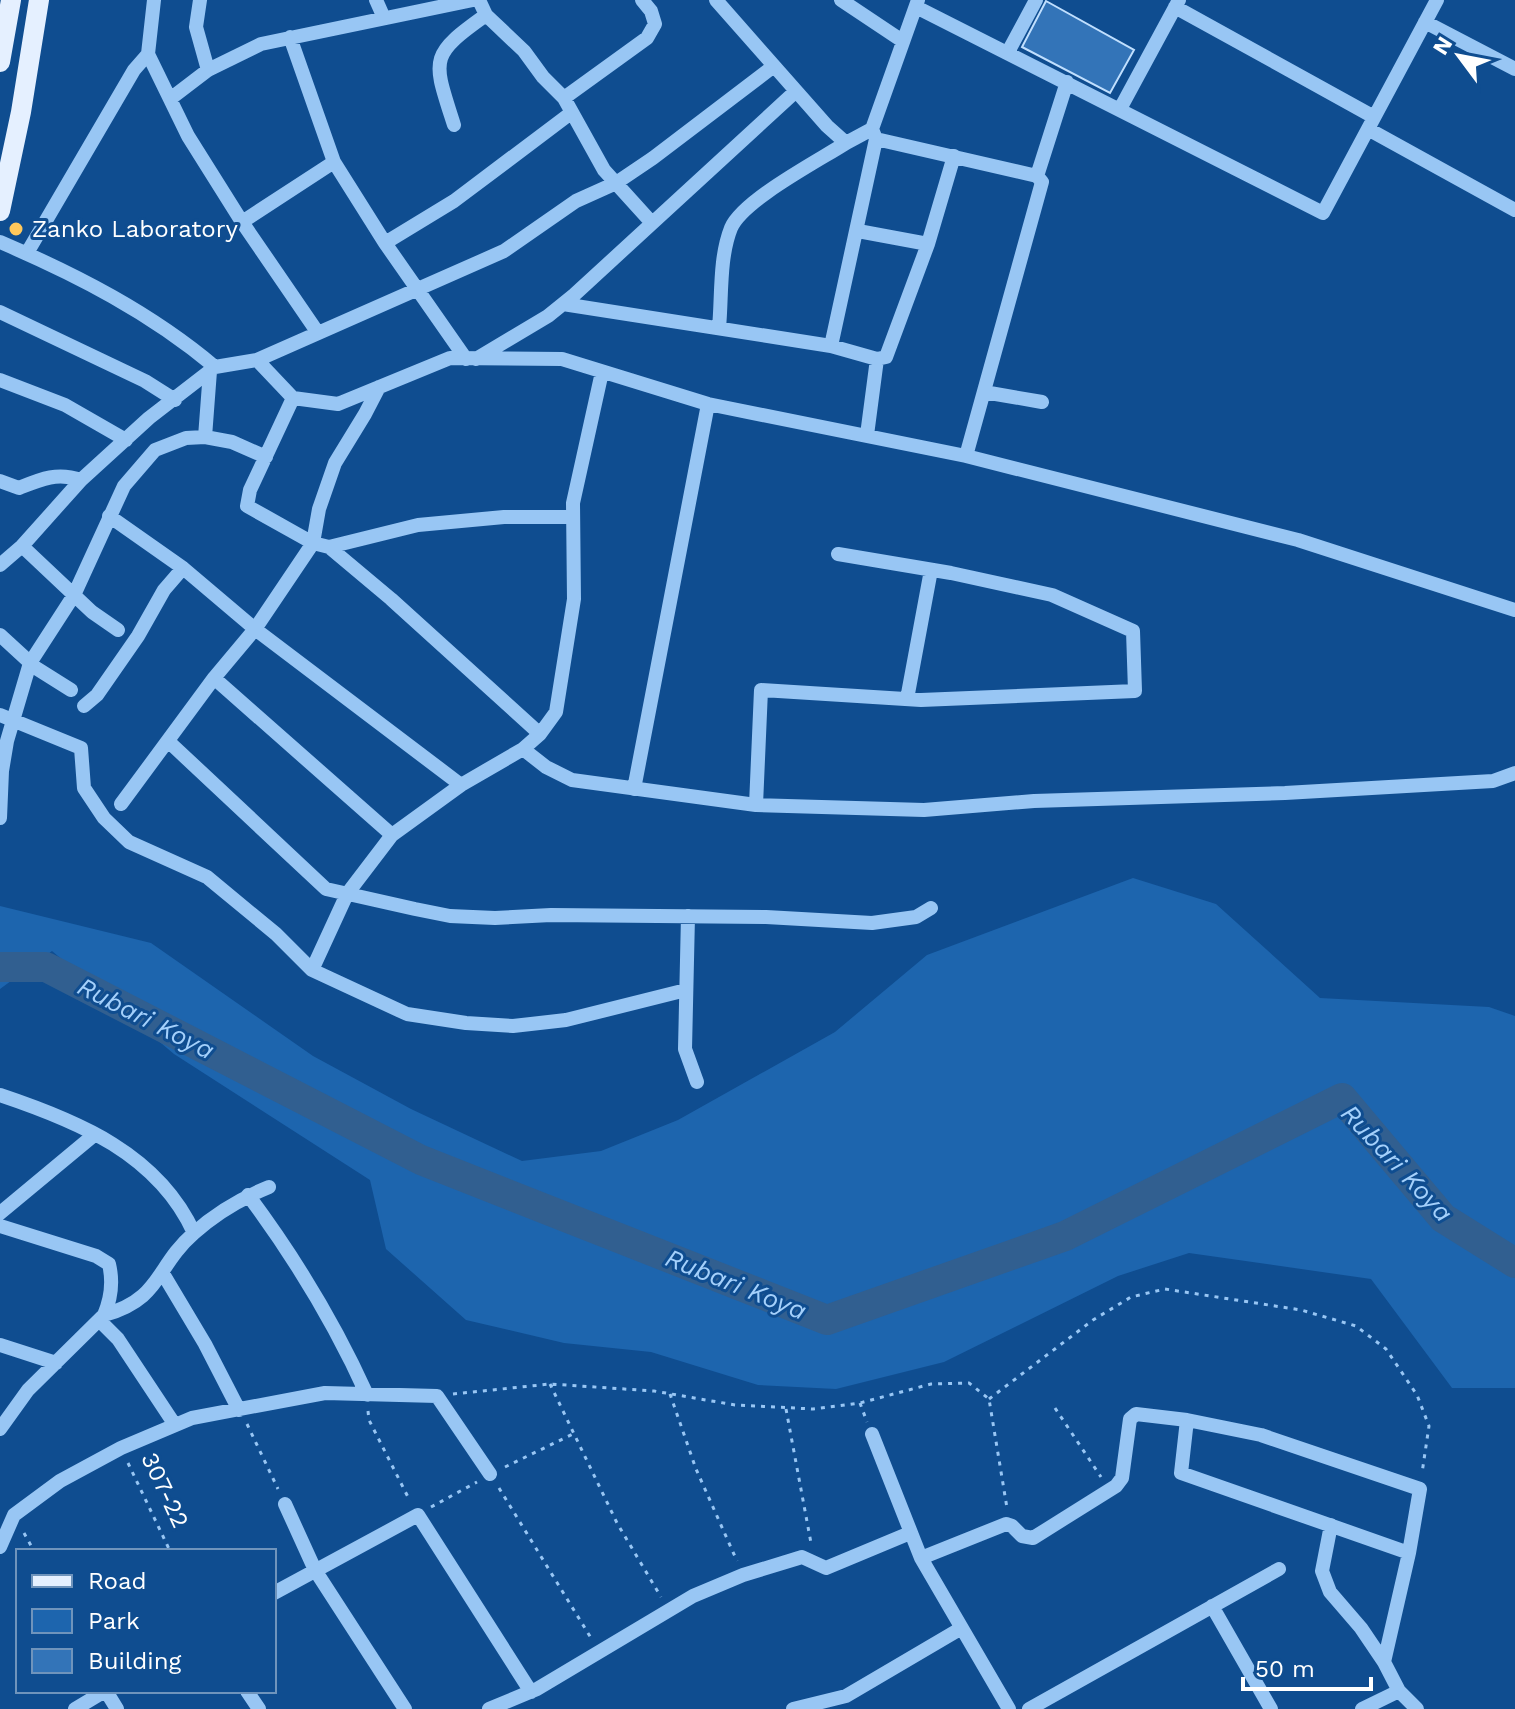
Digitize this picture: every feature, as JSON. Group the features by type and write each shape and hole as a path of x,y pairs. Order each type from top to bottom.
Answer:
{"main road":[{"path":"0,211 21,112 39,0"},
{"path":"0,62 6,11"}],"street":[{"path":"154,0 148,54 188,136 318,333"},
{"path":"200,0 196,27 208,70"},
{"path":"376,0 384,18"},
{"path":"170,99 208,70 261,44 476,0 486,15 524,51 564,98 604,170 652,223"},
{"path":"564,98 647,38 655,24 651,11 642,0"},
{"path":"716,0 827,126 846,143"},
{"path":"841,0 901,40"},
{"path":"1008,52 1036,0"},
{"path":"831,346 858,231 874,134 901,40 917,3 1323,213 1437,0"},
{"path":"1120,109 1177,3 1515,210"},
{"path":"454,125 439,72 441,54 451,40 486,15"},
{"path":"1425,22 1515,69"},
{"path":"290,37 334,162 417,290 471,359"},
{"path":"27,253 134,70 148,54"},
{"path":"0,565 22,546 81,480 149,418 212,369 257,360 504,251 576,201 616,183 653,158 774,66"},
{"path":"1037,176 1067,82"},
{"path":"471,359 548,316 563,304 796,91"},
{"path":"385,243 454,201 571,113"},
{"path":"719,328 725,252 732,228 743,210 846,143 874,134 1037,176 1042,182 966,456"},
{"path":"563,304 831,346 877,359 886,357 928,244 954,156"},
{"path":"242,222 334,162"},
{"path":"858,231 928,244"},
{"path":"0,242 129,305 181,338 212,369"},
{"path":"0,312 145,381 175,400"},
{"path":"257,360 293,398 338,404 450,358 562,359 708,404 966,456 1298,540 1515,610"},
{"path":"867,435 877,359"},
{"path":"205,437 212,369"},
{"path":"312,970 347,894 392,835 461,785 523,749 540,734 556,712 574,599 573,503 602,372"},
{"path":"0,380 65,405 126,440"},
{"path":"121,804 214,678 255,629 313,543 319,509 335,463 379,387"},
{"path":"984,392 1042,402"},
{"path":"293,398 250,490 247,506 313,543 329,547 540,734"},
{"path":"634,789 708,404"},
{"path":"0,818 6,718 30,663 74,595 124,486 155,450 186,438 205,437 232,442 266,457"},
{"path":"0,481 19,488 42,478 64,474 81,480"},
{"path":"109,516 183,568 255,629 461,785"},
{"path":"329,547 418,525 504,517 572,517"},
{"path":"22,546 74,595 118,630"},
{"path":"756,805 761,690 907,699 1135,691 1133,631 1052,595 838,554"},
{"path":"84,706 97,695 138,636 164,590 183,568"},
{"path":"907,699 931,570"},
{"path":"0,635 30,663 71,690"},
{"path":"214,678 392,835"},
{"path":"6,718 81,748 84,788 104,818 129,842 207,877 276,934 312,970 407,1014 513,1026 566,1020 686,990"},
{"path":"168,741 326,889 347,894 450,916 766,917 872,923 916,917 931,908"},
{"path":"523,749 546,767 572,780 756,805 924,810 1034,801 1285,793 1493,781 1515,773"},
{"path":"688,916 685,1049 697,1082"},
{"path":"0,1095 131,1154 170,1192 183,1209 194,1233"},
{"path":"0,1213 94,1135"},
{"path":"102,1317 140,1300 194,1233 248,1195 269,1187"},
{"path":"248,1195 287,1248 349,1356 367,1395"},
{"path":"0,1226 96,1256 109,1264 111,1274 109,1303 102,1317 28,1390 0,1429"},
{"path":"162,1272 205,1344 239,1410"},
{"path":"102,1317 175,1425"},
{"path":"0,1345 56,1363"},
{"path":"0,1547 14,1515 60,1481 121,1448 192,1418 325,1393 437,1396 490,1474"},
{"path":"921,1558 1010,1524 1022,1536 1033,1538 1110,1490 1122,1478 1133,1416 1139,1413 1187,1420 1284,1442 1420,1489 1384,1662"},
{"path":"1187,1420 1181,1473 1409,1553"},
{"path":"872,1434 921,1558 1009,1709"},
{"path":"285,1504 315,1570 405,1709"},
{"path":"276,1592 418,1515 531,1692"},
{"path":"1331,1525 1322,1571 1330,1592 1361,1628 1399,1691 1417,1709"},
{"path":"489,1709 509,1704 669,1609 743,1575 802,1557 826,1568 910,1533"},
{"path":"1029,1709 1279,1569"},
{"path":"1212,1606 1271,1709"},
{"path":"793,1709 846,1696 960,1629"},
{"path":"1362,1709 1399,1691"},
{"path":"75,1709 102,1693"}],"path":[{"path":"989,1399 1093,1320 1131,1297 1165,1289 1301,1310 1356,1326 1386,1349 1417,1395 1429,1426 1420,1489"},
{"path":"437,1396 550,1384 670,1394 735,1405 813,1409 860,1403 931,1384 969,1383 989,1399 1010,1524"},
{"path":"550,1384 617,1523 669,1609"},
{"path":"670,1394 696,1469 743,1575"},
{"path":"367,1395 369,1420 418,1515 490,1474 573,1434"},
{"path":"1055,1408 1110,1490"},
{"path":"786,1409 811,1536 809,1558"},
{"path":"239,1410 285,1504"},
{"name":"307-22","path":"121,1448 169,1549"},
{"path":"490,1474 599,1651"}],"green space":[{"path":"1133,878 1216,904 1320,998 1489,1007 1515,1016 1515,1388 1452,1388 1371,1279 1189,1253 1118,1276 944,1362 836,1389 758,1385 651,1352 564,1343 466,1320 386,1249 370,1180 174,1054 52,951 0,989 0,906 151,943 313,1056 411,1109 522,1161 601,1151 678,1120 835,1032 927,955"}],"building":[{"path":"1046,1 1134,50 1110,93 1022,47"}],"waterway":[{"name":"Rubari Koya","path":"0,967 46,967 421,1160 827,1320 1065,1236 1342,1098 1443,1218 1515,1263"}],"place":[{"name":"Zanko Laboratory","path":"16,229"}]}
